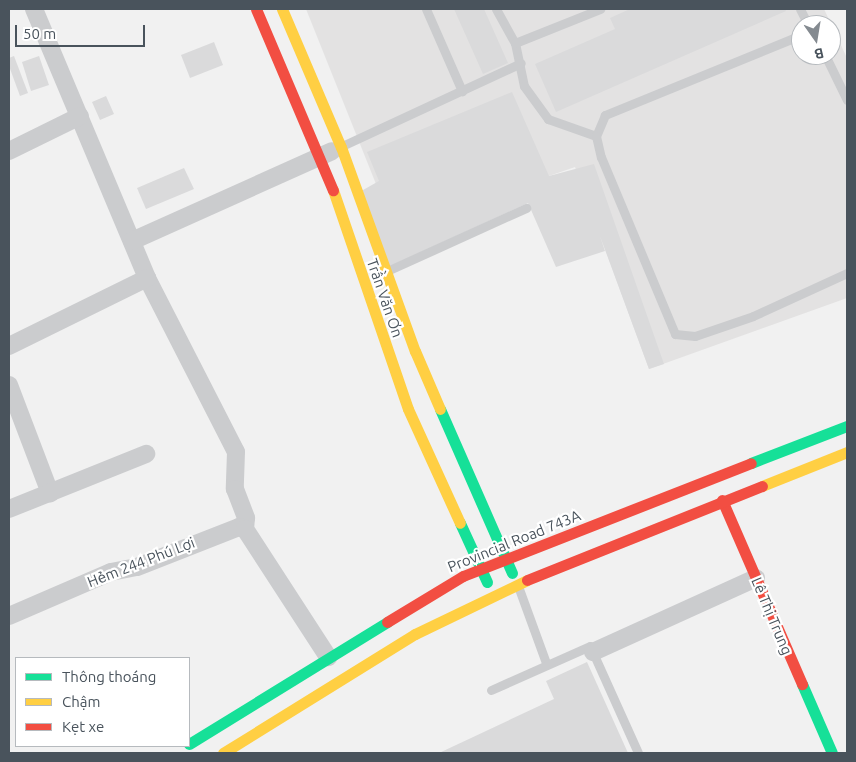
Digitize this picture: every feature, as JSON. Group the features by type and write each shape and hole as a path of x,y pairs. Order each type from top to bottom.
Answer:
{"street":[{"path":"34,9 147,278 236,452 235,488 246,518 245,529 328,657"},
{"name":"Trần Văn Ơn","path":"256,9 321,156 408,409 494,595"},
{"name":"Trần Văn Ơn","path":"282,9 341,147 415,351 517,584"},
{"path":"9,151 80,116"},
{"path":"132,241 341,147"},
{"path":"9,346 147,278"},
{"path":"9,385 50,492"},
{"name":"Provincial Road 743A","path":"190,743 404,609 481,569 847,426"},
{"path":"223,753 415,634 494,595 722,500 847,452"},
{"path":"9,509 146,454"},
{"name":"Lê Thị Trung","path":"712,478 832,753"},
{"name":"Hẻm 244 Phú Lợi","path":"9,616 111,572 137,567 221,531 239,527 245,529"},
{"path":"593,652 756,578"}],"lane":[{"path":"426,9 462,91"},
{"path":"496,9 515,42 521,63 524,86 548,119 596,136"},
{"path":"515,42 600,9"},
{"path":"791,39 605,115 596,136 601,157 675,334 695,336 712,331 753,316 847,273"},
{"path":"341,147 521,63"},
{"path":"829,65 847,100"},
{"path":"387,271 526,208"},
{"path":"517,584 546,663"},
{"path":"491,690 546,663 590,646 638,753"}],"shaded area":[{"path":"306,9 824,9 827,15 791,15 791,65 841,65 841,45 847,58 847,298 649,369 575,167 549,176 376,184"}],"building":[{"path":"454,9 484,9 508,63 483,74"},
{"path":"630,9 785,9 786,11 556,112 535,64 615,29 610,18"},
{"path":"214,42 223,65 190,78 181,55"},
{"path":"14,56 28,93 20,96 9,66 9,58"},
{"path":"39,56 49,85 31,91 22,62"},
{"path":"512,92 549,176 594,164 664,364 649,369 600,236 605,251 556,267 528,203 386,268 356,194 379,181 367,152"},
{"path":"106,96 114,114 100,120 92,102"},
{"path":"184,168 194,189 146,209 137,188"},
{"path":"587,662 628,753 439,753 554,699 546,681"}],"traffic: fast":[{"path":"440,409 512,573"},
{"path":"751,463 847,426"},
{"path":"460,523 487,582"},
{"path":"190,743 387,622"},
{"path":"802,684 832,753"}],"traffic: slow":[{"path":"282,9 341,147 415,351 440,409"},
{"path":"333,190 408,409 460,523"},
{"path":"762,486 847,452"},
{"path":"223,753 415,634 527,580"}],"traffic: jam":[{"path":"256,9 333,190"},
{"path":"387,622 463,576 751,463"},
{"path":"527,580 762,486"},
{"path":"722,500 802,684"}]}
